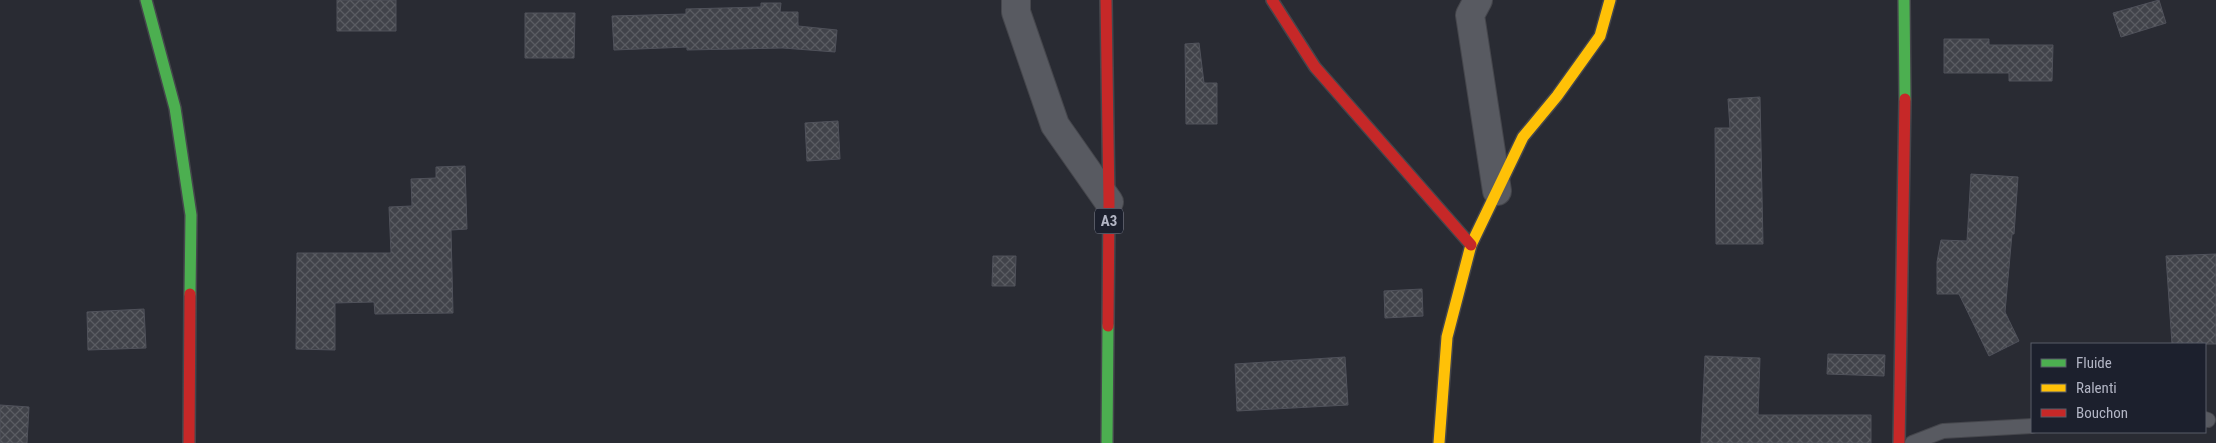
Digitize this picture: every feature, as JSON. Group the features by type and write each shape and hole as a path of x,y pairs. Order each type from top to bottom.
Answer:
{"main road":[{"path":"146,0 175,108 191,215 189,443"},
{"name":"A3","path":"1106,0 1109,202 1107,443"},
{"path":"1272,0 1315,67 1471,245"},
{"path":"1440,443 1446,337 1471,245 1523,137 1557,96 1600,36 1610,0"},
{"path":"1899,443 1906,59 1904,0"}],"street":[{"path":"1016,0 1016,12 1055,125 1109,202"},
{"path":"1478,0 1470,16 1497,191"}],"lane":[{"path":"1912,443 1943,431 2031,426"}],"building":[{"path":"337,0 396,0 396,31 337,31"},
{"path":"2159,0 2166,23 2121,37 2113,13"},
{"path":"761,3 781,3 780,12 798,12 798,26 837,30 835,52 783,48 687,50 687,47 614,50 612,16 686,14 686,9 761,7"},
{"path":"525,13 575,13 574,58 525,58"},
{"path":"1944,39 1989,39 1989,45 2053,45 2052,81 2009,81 2009,73 1944,73"},
{"path":"1199,43 1204,83 1217,83 1217,124 1186,124 1185,44"},
{"path":"1760,97 1763,244 1716,244 1715,128 1730,128 1728,99"},
{"path":"838,121 840,159 807,161 805,123"},
{"path":"465,166 467,229 451,230 453,313 375,314 374,302 335,303 335,350 296,349 297,253 391,253 389,207 412,206 411,179 436,178 436,167"},
{"path":"1971,174 2018,177 2005,312 2019,341 1989,356 1959,294 1937,294 1937,262 1941,240 1967,241"},
{"path":"2216,254 2216,344 2172,343 2166,256"},
{"path":"993,256 1016,256 1015,286 992,286"},
{"path":"1422,289 1423,316 1385,318 1384,291"},
{"path":"144,309 146,348 88,350 87,312"},
{"path":"1828,354 1885,355 1884,376 1827,374"},
{"path":"1705,356 1760,358 1758,415 1871,415 1871,443 1701,443"},
{"path":"1345,357 1348,405 1237,411 1235,364"},
{"path":"0,405 29,407 27,443 0,443"}],"traffic: fast":[{"path":"146,0 175,108 191,215 190,294"},
{"path":"1904,0 1905,99"},
{"path":"1107,443 1108,326"}],"traffic: slow":[{"path":"1439,443 1447,337 1471,245 1523,137 1557,96 1600,36 1610,0"}],"traffic: jam":[{"path":"1106,0 1109,202 1108,326"},
{"path":"1272,0 1315,67 1471,245"},
{"path":"1899,443 1905,99"},
{"path":"189,443 190,294"}]}
